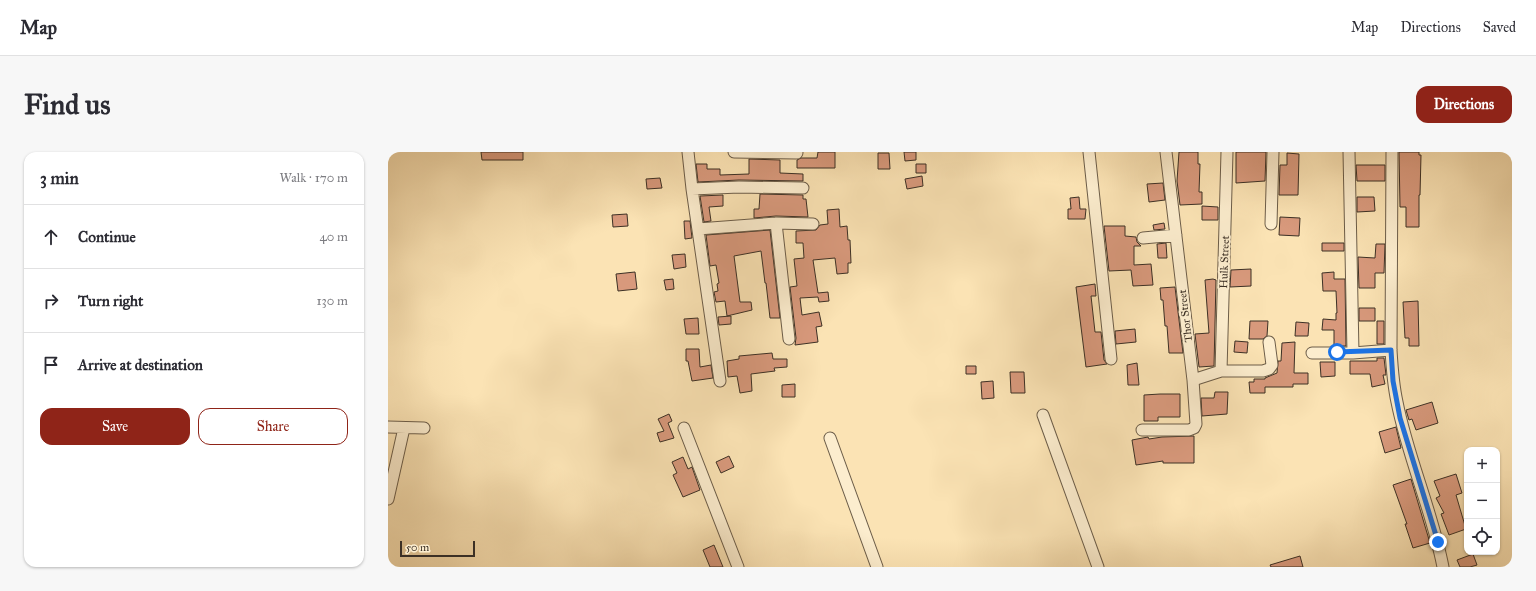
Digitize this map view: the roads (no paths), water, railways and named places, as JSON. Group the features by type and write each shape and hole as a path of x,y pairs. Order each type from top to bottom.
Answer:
{"street":[{"path":"688,152 720,381"},
{"path":"734,152 797,153"},
{"path":"1089,152 1111,359"},
{"name":"Thor Street","path":"1142,430 1190,430 1194,428 1196,424 1193,380 1166,152"},
{"name":"Hulk Street","path":"1221,371 1227,152"},
{"path":"1271,224 1273,152"},
{"path":"1349,152 1353,353"},
{"path":"1392,152 1391,350 1393,381 1400,418 1434,524 1443,567"},
{"path":"692,189 739,187 803,188"},
{"path":"698,229 776,222 813,224"},
{"path":"776,222 789,339"},
{"path":"1143,238 1176,235"},
{"path":"1193,380 1221,371 1263,371 1269,369 1272,365 1269,342"},
{"path":"1312,353 1353,353 1391,350"},
{"path":"1043,415 1098,567"},
{"path":"388,428 424,428"},
{"path":"388,499 389,486 404,428"},
{"path":"684,428 738,567"},
{"path":"830,438 877,567"}]}
